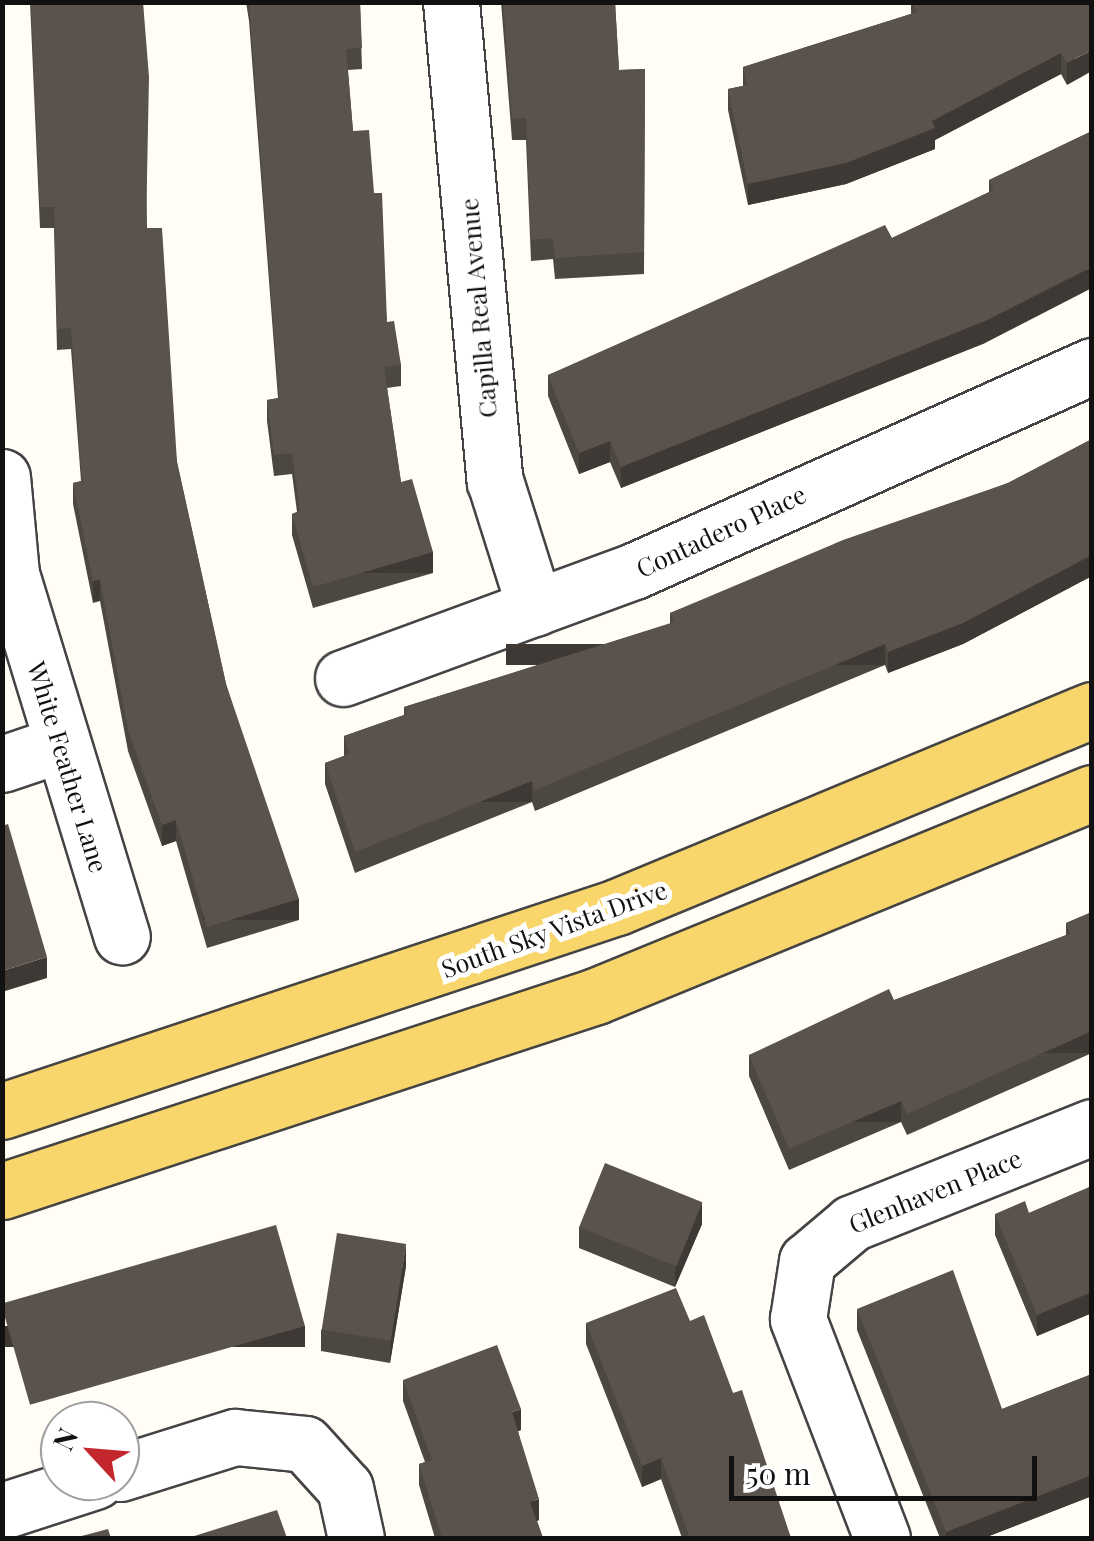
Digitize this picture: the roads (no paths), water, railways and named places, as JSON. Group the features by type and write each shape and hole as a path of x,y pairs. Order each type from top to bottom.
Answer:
{"main road":[{"name":"South Sky Vista Drive","path":"2,1111 601,913 1092,710"},
{"path":"2,1191 596,996 1092,793"}],"street":[{"name":"Capilla Real Avenue","path":"451,2 494,481 535,608"},
{"name":"Contadero Place","path":"343,678 535,608 1092,366"},
{"name":"White Feather Lane","path":"2,478 10,574 58,745 122,936"},
{"path":"2,764 58,745"},
{"name":"Glenhaven Place","path":"882,1538 798,1319 799,1280 834,1232 1092,1127"},
{"path":"140,1467 235,1436 305,1444 345,1488 356,1538"},
{"path":"2,1510 40,1498"}]}
